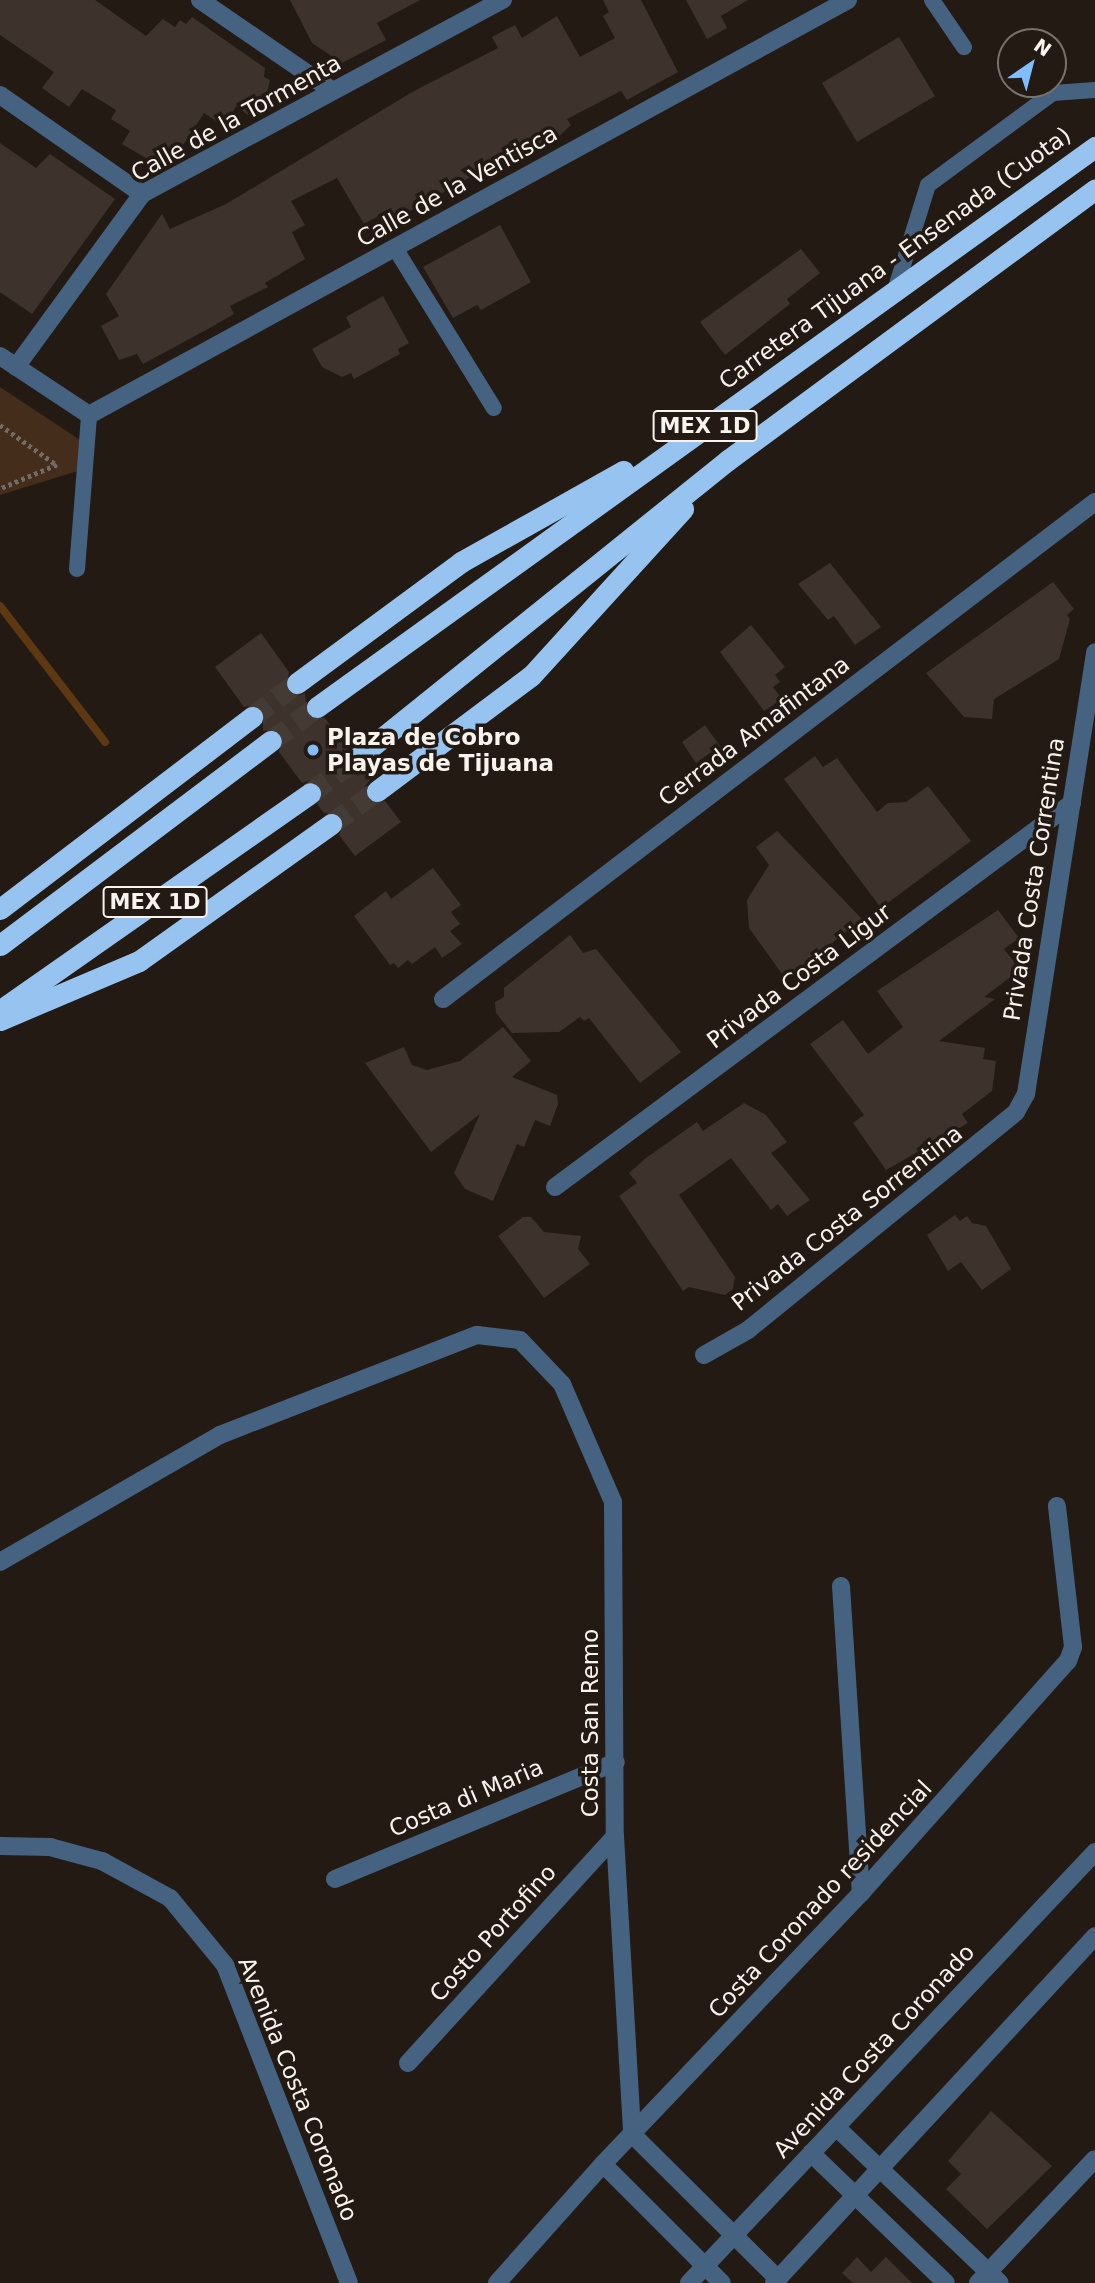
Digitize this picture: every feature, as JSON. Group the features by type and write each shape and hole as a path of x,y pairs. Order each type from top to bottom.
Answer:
{"highway":[{"name":"Carretera Tijuana - Ensenada (Cuota)","path":"317,707 710,422 894,295 1095,147"},
{"name":"MEX 1D","path":"356,759 728,460 1095,189"},
{"path":"297,683 461,562 710,422"},
{"path":"377,791 531,676 728,460"},
{"path":"0,909 252,717"},
{"name":"MEX 1D","path":"0,945 271,741"},
{"name":"MEX 1D","path":"0,1011 310,793"},
{"path":"0,1020 139,961 331,824"}],"street":[{"path":"200,0 333,91"},
{"name":"Calle de la Tormenta","path":"16,367 142,194 502,0"},
{"name":"Calle de la Ventisca","path":"89,415 848,0"},
{"path":"0,95 142,194"},
{"path":"0,356 89,415"},
{"name":"Cerrada Amafintana","path":"443,999 1095,502"},
{"name":"Privada Costa Correntina","path":"1016,1112 1026,1094 1095,652"},
{"name":"Privada Costa Ligur","path":"555,1187 1072,803"},
{"name":"Privada Costa Sorrentina","path":"704,1355 748,1329 1016,1112"},
{"name":"Costa San Remo","path":"0,1563 220,1435 477,1335 520,1340 562,1384 613,1502 615,1836 632,2134"},
{"name":"Costa Coronado residencial","path":"497,2283 603,2164 861,1894 1068,1661 1073,1647 1057,1506"},
{"path":"842,1587 861,1894"},
{"name":"Costa di Maria","path":"335,1879 616,1762"},
{"name":"Costo Portofino","path":"408,2063 615,1836"},
{"name":"Avenida Costa Coronado","path":"0,1846 50,1847 102,1861 170,1898 226,1965 349,2283"},
{"name":"Avenida Costa Coronado","path":"689,2283 1095,1852"},
{"path":"632,2134 734,2235 776,2281 882,2170 1095,1936"},
{"path":"836,2127 989,2279 1095,2159"},
{"path":"811,2153 946,2283"},
{"path":"603,2164 722,2283"}],"lane":[{"path":"932,0 964,47"},
{"path":"894,295 928,185 1053,93 1095,90"},
{"path":"395,248 494,408"},
{"path":"77,569 89,415"}],"path":[{"path":"0,425 57,465 0,489"}],"shaded area":[{"path":"0,387 80,440 81,470 0,495"}],"building":[{"path":"0,0 95,0 146,36 163,19 175,27 180,20 186,24 192,17 265,68 264,77 270,80 264,106 248,115 236,106 225,127 204,113 178,153 163,151 156,164 122,144 130,131 111,119 116,110 82,89 69,107 42,88 54,72 0,35"},
{"path":"290,0 420,0 377,23 386,40 342,63 312,43"},
{"path":"603,0 641,0 678,72 627,100 621,91 567,119 571,125 556,139 502,168 499,161 394,220 389,210 364,224 337,178 291,201 305,225 292,232 305,259 265,283 268,287 230,306 234,314 206,330 143,364 137,354 119,360 101,326 119,316 106,294 162,214 170,229 226,204 414,91 498,48 492,37 515,25 522,38 557,16 580,57 615,38 603,16 609,12"},
{"path":"686,0 748,0 721,16 727,28 707,39"},
{"path":"899,37 935,96 857,142 822,83"},
{"path":"0,143 36,168 50,154 115,199 32,314 0,292"},
{"path":"500,225 531,282 481,310 477,305 453,318 423,267"},
{"path":"801,249 820,273 787,299 790,304 725,355 700,322"},
{"path":"383,296 409,343 398,349 400,354 354,379 351,373 342,377 322,367 312,349 351,327 346,317"},
{"path":"830,563 881,627 855,645 834,616 828,620 798,584"},
{"path":"1053,582 1074,609 1067,615 1070,619 1059,659 994,699 992,719 964,717 926,673"},
{"path":"751,625 785,667 775,675 780,682 773,687 782,699 764,711 720,652"},
{"name":"Plaza de Cobro Playas de Tijuana","path":"261,633 289,672 286,690 298,696 305,693 307,715 325,718 348,749 345,767 352,771 363,770 370,780 365,786 366,798 372,803 385,801 401,822 355,856 339,835 344,823 341,816 324,813 317,804 323,793 320,785 310,780 302,783 279,752 282,734 275,729 263,731 263,710 256,705 244,707 215,667"},
{"path":"705,725 720,746 696,763 682,742"},
{"path":"815,756 823,767 837,758 877,812 888,803 906,802 928,786 971,841 881,908 784,779"},
{"path":"777,831 862,919 795,973 782,974 749,928 747,900 769,865 756,847"},
{"path":"433,868 461,905 451,912 460,924 450,931 462,944 442,958 435,947 412,964 408,960 398,968 394,963 390,965 354,916 386,891 391,899"},
{"path":"998,910 1019,938 1004,949 1015,963 1012,976 984,997 995,999 939,1041 985,1048 983,1059 996,1061 992,1091 962,1114 968,1123 886,1170 853,1123 864,1115 810,1044 843,1020 868,1054 903,1027 877,991"},
{"path":"570,935 583,953 596,949 681,1052 640,1083 589,1018 584,1021 580,1017 559,1032 512,1033 496,1013 495,1002 504,997 504,988"},
{"path":"503,1027 531,1061 512,1077 557,1095 558,1104 550,1126 535,1120 524,1147 517,1144 493,1201 465,1189 454,1173 480,1114 431,1152 365,1063 404,1047 412,1065 427,1070 460,1061"},
{"path":"744,1103 766,1115 787,1142 771,1153 810,1200 787,1216 778,1204 771,1210 731,1158 679,1195 735,1277 733,1289 725,1295 689,1287 683,1291 619,1196 637,1183 629,1173 646,1158 697,1122 703,1131"},
{"path":"955,1215 960,1221 967,1216 972,1223 986,1226 1011,1269 982,1290 961,1262 948,1271 927,1235"},
{"path":"523,1217 531,1217 544,1232 581,1236 578,1249 590,1264 544,1298 498,1236"},
{"path":"991,2111 1052,2166 987,2229 946,2189 961,2174 948,2161"},
{"path":"857,2257 871,2272 886,2257 912,2283 853,2283 842,2273"}],"waterway":[{"path":"0,606 105,742"}],"tunnel":[{"path":"252,717 297,683"},
{"path":"271,741 317,707"},
{"path":"310,793 356,759"},
{"path":"331,824 377,791"}],"place":[{"name":"Plaza de Cobro Playas de Tijuana","path":"313,750"}]}
